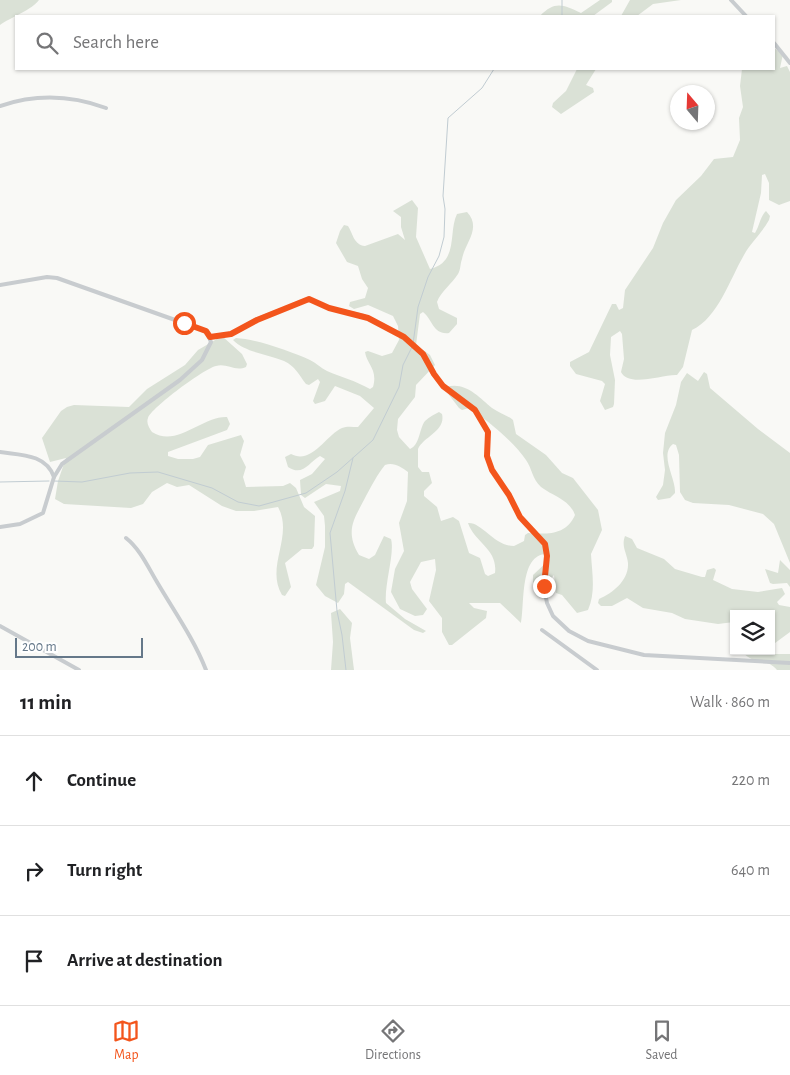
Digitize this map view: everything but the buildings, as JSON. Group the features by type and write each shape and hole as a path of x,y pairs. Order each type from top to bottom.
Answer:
{"street":[{"path":"731,0 745,15"},
{"path":"775,44 790,63"},
{"path":"0,106 20,99 39,97 67,98 106,108"},
{"path":"0,285 47,277 57,278 206,331 210,337 210,347 200,363 180,380 62,464 54,477 43,514 20,524 0,527"},
{"path":"210,337 229,334 257,320 309,299 329,308 364,316 397,333 418,349 443,386 475,410 486,428 489,464 520,517 544,540 547,556 544,586 547,603 553,616 570,631 588,641 644,655 790,663"},
{"path":"0,452 27,455 41,460 51,467 54,477"},
{"path":"126,538 132,543 151,571 180,618 206,670"},
{"path":"0,626 79,670"},
{"path":"542,630 597,670"}],"shaded area":[{"path":"0,0 39,0 32,7 0,25"},
{"path":"600,0 612,0 612,2 594,15 541,15 555,6 565,6 581,13"},
{"path":"630,0 681,0 653,4 638,15 622,15"},
{"path":"775,49 783,54 780,68 787,66 790,72 790,201 779,205 769,200 769,183 765,174 762,175 761,193 752,232 755,233 766,211 770,216 769,220 747,250 709,317 692,330 683,367 677,375 639,380 625,377 621,372 624,359 622,334 620,331 611,337 610,355 615,380 614,404 613,407 605,410 600,401 605,384 602,381 576,374 570,366 570,362 589,352 612,304 616,304 619,310 623,308 625,290 653,248 663,223 676,200 701,176 714,159 733,157 740,140 739,118 743,107 740,86 742,70 775,70"},
{"path":"576,70 595,70 586,85 593,88 594,92 561,114 552,107 553,103 566,91"},
{"path":"412,200 418,208 416,237 430,269 445,260 449,253 454,221 457,214 467,212 473,224 473,230 459,272 441,294 437,302 439,309 457,318 457,324 449,333 440,332 423,312 420,314 416,345 430,355 435,365 416,385 415,397 398,419 397,430 399,437 410,449 416,444 425,421 439,412 442,414 441,425 418,449 418,467 422,472 429,472 432,483 424,491 424,496 437,507 441,521 453,517 459,521 469,553 480,558 485,574 488,576 495,573 493,558 471,530 468,523 478,526 500,542 514,546 524,541 525,535 528,533 548,533 561,530 571,522 575,515 565,502 538,484 530,466 521,453 492,425 469,408 462,410 459,408 446,391 446,387 459,386 471,391 492,408 513,420 516,434 546,455 562,473 573,478 598,510 602,530 591,554 593,589 588,610 577,613 562,595 556,593 554,575 543,589 540,589 533,582 533,575 550,559 549,554 539,555 533,561 525,580 521,623 500,603 469,603 474,608 487,611 486,618 452,645 449,645 442,632 442,618 429,601 436,570 435,559 421,562 410,582 412,589 427,609 423,615 415,616 400,609 391,592 395,569 404,551 399,523 407,501 408,472 397,466 385,465 377,476 355,518 352,538 359,555 369,559 375,555 384,536 391,539 392,552 386,603 405,619 426,631 423,633 414,630 348,582 345,584 344,594 338,603 325,596 316,585 325,547 325,526 324,516 314,502 340,491 341,486 326,484 305,498 301,495 300,480 312,474 325,459 320,456 306,468 293,470 288,467 285,457 291,454 306,456 342,428 358,427 374,408 360,396 335,386 325,401 315,404 313,401 320,382 318,379 309,385 306,384 288,363 251,351 233,340 236,338 244,339 284,350 310,360 327,371 370,389 373,387 373,371 365,352 368,351 382,356 392,353 399,340 398,326 393,316 368,305 354,309 349,306 350,302 365,298 368,288 362,279 358,266 347,262 336,243 344,225 348,226 358,244 365,246 398,234 405,240 401,227 401,217 393,211"},
{"path":"222,336 242,354 247,364 246,367 238,369 220,365 210,368 158,406 147,420 152,432 161,436 171,436 180,434 208,421 227,417 230,424 227,430 168,452 168,456 178,459 200,457 208,445 241,435 244,441 240,455 246,467 243,477 246,487 283,486 290,483 296,488 304,507 315,516 314,546 312,549 302,549 285,563 291,587 285,596 282,595 276,574 283,529 278,507 254,511 236,511 222,506 189,485 177,487 167,483 152,492 143,504 131,508 64,504 55,499 58,481 66,458 50,462 42,438 61,411 74,405 129,407 147,389 185,365 198,350"},
{"path":"704,372 707,374 710,388 758,429 790,453 790,563 774,524 763,514 729,505 693,503 685,500 680,492 679,455 676,445 673,444 668,454 675,493 670,498 658,500 656,497 663,485 665,433 676,405 681,382 687,373 698,381"},
{"path":"625,536 632,539 637,548 664,559 675,569 705,577 707,570 714,568 716,570 713,580 732,589 758,592 782,588 785,594 777,602 779,605 790,607 790,632 775,643 775,610 730,610 730,622 718,624 685,619 672,613 643,608 627,598 612,606 601,606 598,603 599,599 615,589 626,575 628,563"},
{"path":"780,560 790,570 790,587 787,583 770,583 765,569 778,573"},
{"path":"340,609 352,623 350,638 354,670 331,670 333,642 331,613"},
{"path":"790,654 790,670 777,670 769,664 746,655"}],"waterway":[{"path":"562,0 562,15"},
{"path":"413,344 418,307 428,277 439,256 444,237 445,209 443,196 448,118 482,88 493,70"},
{"path":"54,481 82,482 130,473 158,472 212,488 238,502 259,506 306,493 337,472 373,440 399,387 403,365 412,347"},
{"path":"346,670 337,611 330,533 345,491 353,458"},
{"path":"0,482 49,481"}],"route":[{"path":"184,323 206,331 210,337 213,335 229,334 236,332 241,327 309,299 329,308 368,318 378,325 404,337 423,354 443,386 459,396 475,410 486,428 488,432 486,450 492,470 512,500 520,517 544,540 547,556 544,586"}]}
